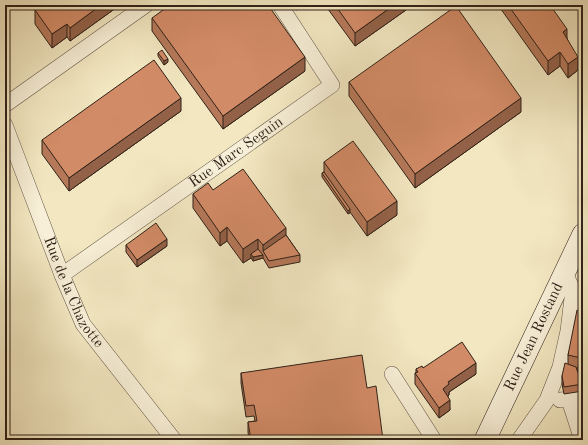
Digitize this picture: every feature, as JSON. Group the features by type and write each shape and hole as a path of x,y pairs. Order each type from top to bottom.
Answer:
{"main road":[{"name":"Rue Jean Rostand","path":"485,440 564,271 583,234"}],"street":[{"path":"5,105 146,5"},
{"name":"Rue Marc Seguin","path":"62,275 332,85 280,5"},
{"name":"Rue de la Chazotte","path":"5,125 62,275 83,324 174,440"},
{"path":"519,440 547,400 560,367 569,324 573,290 564,271"},
{"path":"392,374 434,440"},
{"path":"547,400 576,399 582,440"}],"building":[{"path":"42,5 101,5 70,28 67,24 52,34 35,10"},
{"path":"170,5 268,5 305,57 223,116 152,18"},
{"path":"335,5 394,5 355,33"},
{"path":"508,5 550,5 567,29 563,32 578,57 568,64 560,52 548,61"},
{"path":"582,5 583,18 581,18"},
{"path":"456,6 521,98 415,174 349,82"},
{"path":"162,50 168,59 164,61 158,53"},
{"path":"154,60 181,98 69,178 42,140"},
{"path":"353,141 397,201 367,222 324,162"},
{"path":"243,169 286,228 263,245 258,239 243,249 227,227 220,233 193,194 208,183 213,190"},
{"path":"324,172 350,209 348,211 322,173"},
{"path":"156,223 167,239 137,260 126,245"},
{"path":"286,235 300,255 269,261 263,251"},
{"path":"258,249 263,255 253,257 251,254"},
{"path":"577,310 583,312 583,347 581,358 568,355"},
{"path":"462,342 476,363 448,382 449,384 443,389 450,400 439,408 415,373 418,372 416,369 422,366 423,368"},
{"path":"362,355 367,388 376,386 383,440 251,440 248,422 257,421 254,405 246,406 241,373"},
{"path":"565,363 576,367 578,373 583,372 583,384 564,387 562,376"}]}
